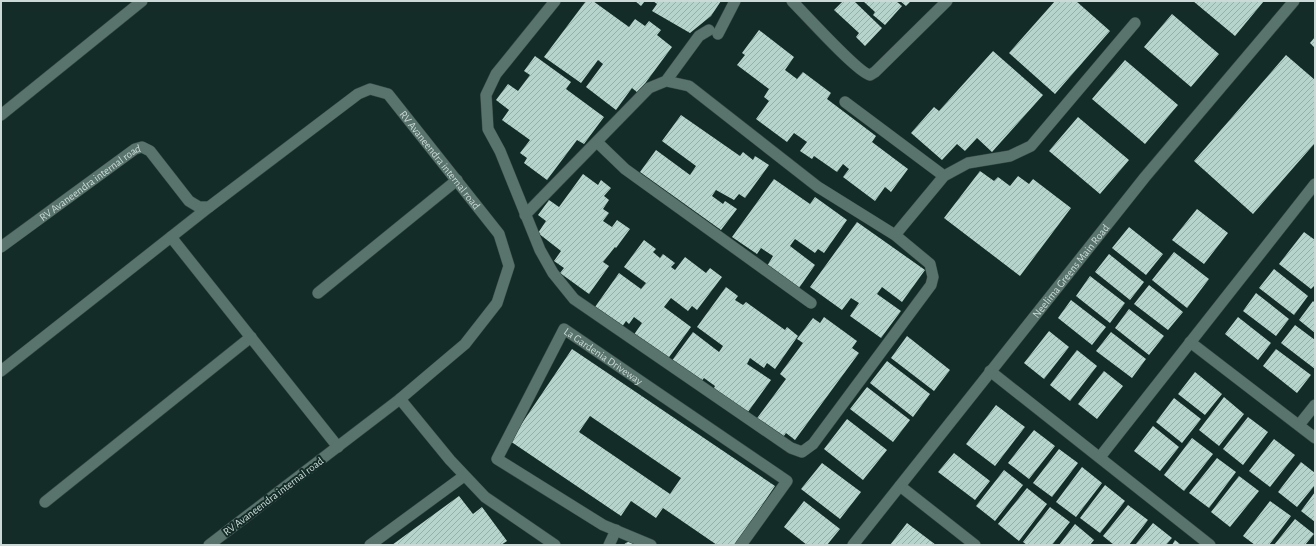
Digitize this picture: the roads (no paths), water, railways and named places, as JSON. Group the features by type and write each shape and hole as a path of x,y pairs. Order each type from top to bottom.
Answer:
{"street":[{"path":"1,115 142,1"},
{"path":"555,1 496,74 486,95 488,129 500,151 540,250 553,273 574,299 790,448 802,452 813,444 931,285 933,277 930,264 895,235 818,187 689,86 666,81"},
{"path":"525,216 649,88 666,81 699,36 713,32 735,1"},
{"path":"792,1 852,62 865,74 870,75 948,1"},
{"name":"Neelima Greens Main Road","path":"853,545 1145,177 1294,1"},
{"path":"895,235 944,176 968,163 1010,156 1031,146 1135,23"},
{"name":"RV Avaneendra internal road","path":"1,371 209,207 358,94 370,89 388,94 499,234 509,266 496,303 465,344 400,399 209,545"},
{"path":"845,102 944,176"},
{"path":"597,142 625,169 811,303"},
{"name":"RV Avaneendra internal road","path":"1,247 135,149 142,147 150,151 189,201 199,207 209,207"},
{"path":"318,292 457,180"},
{"path":"1100,457 1315,184"},
{"path":"171,237 338,447"},
{"name":"La Gardenia Driveway","path":"651,545 602,525 497,459 564,329 787,481 741,545"},
{"path":"45,502 251,337"},
{"path":"1190,342 1315,438"},
{"path":"990,371 1210,545"},
{"path":"400,399 450,460 485,497 555,545"},
{"path":"1299,425 1315,405"},
{"path":"370,545 464,476"},
{"path":"900,486 975,545"},
{"path":"609,545 616,530"}]}
